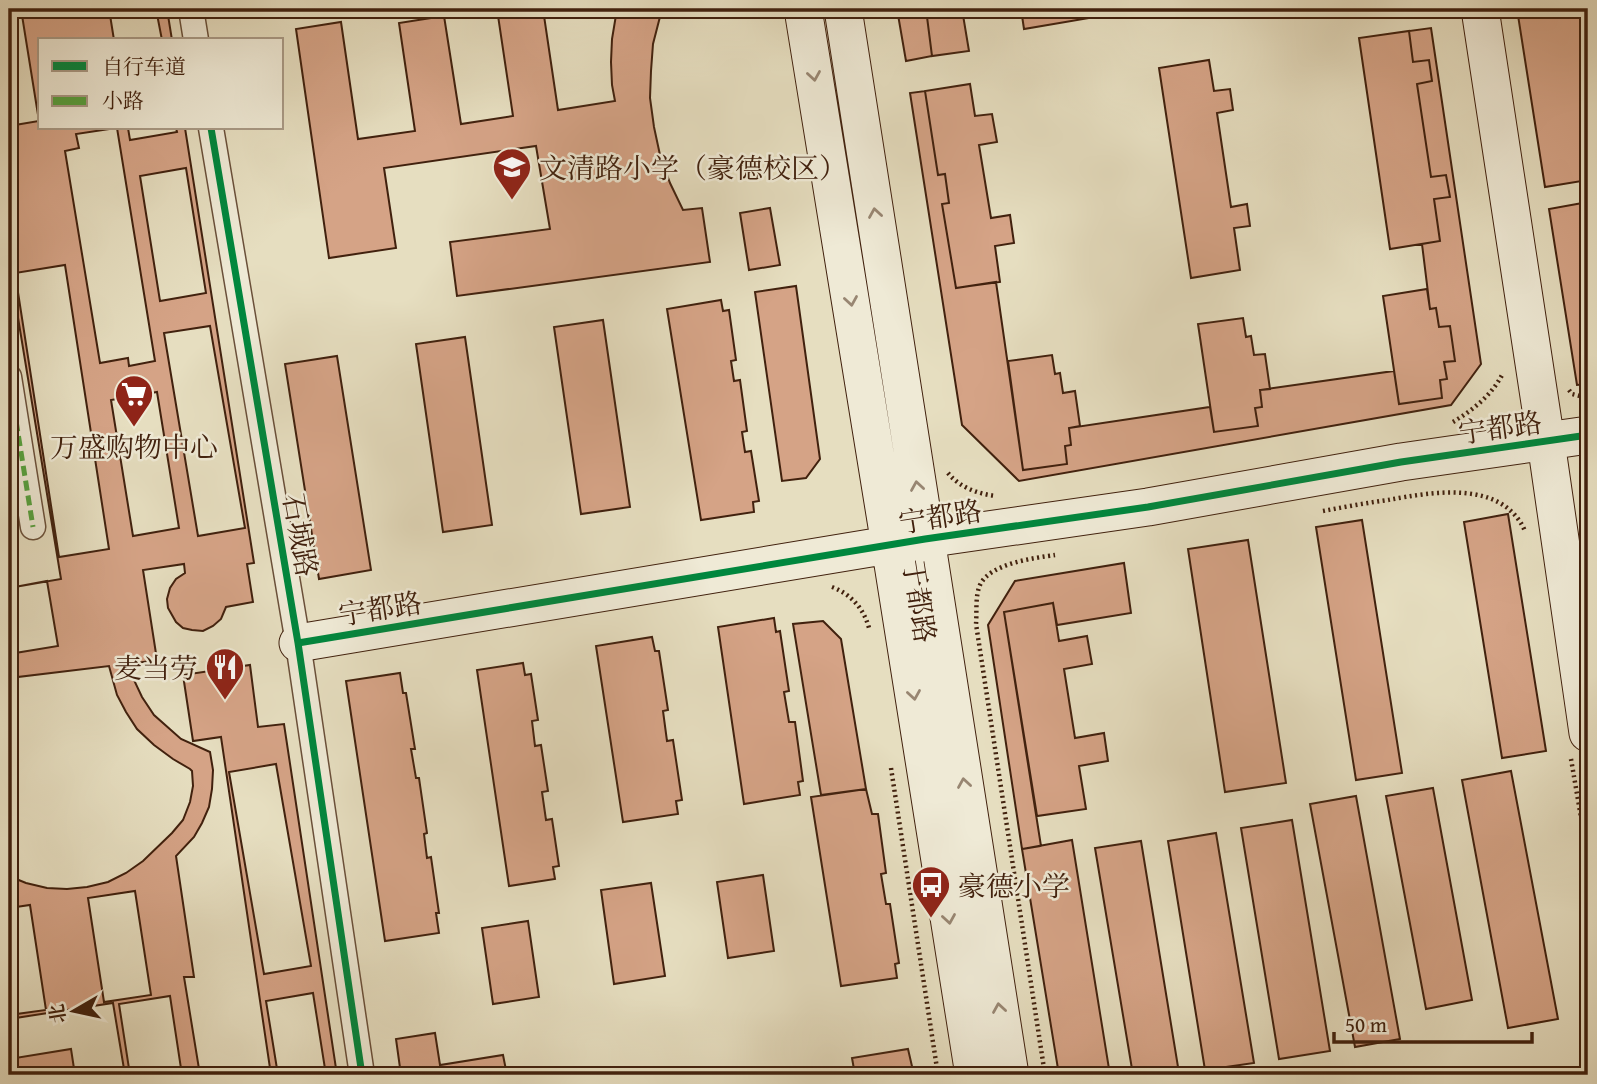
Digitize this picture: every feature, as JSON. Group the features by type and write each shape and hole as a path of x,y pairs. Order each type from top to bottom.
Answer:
{"main road":[{"name":"于都路","path":"803,9 1010,1075"},
{"name":"于都路","path":"843,9 974,1075"},
{"path":"1480,9 1546,442 1578,741"},
{"name":"宁都路","path":"298,643 908,542 1148,507 1401,462 1588,435"}],"street":[{"path":"191,9 196,38"},
{"name":"石城路","path":"211,130 298,643 362,1075"},
{"path":"9,377 33,527"}],"path":[{"path":"946,469 951,477 963,486 986,495 1006,497"},
{"path":"1312,512 1436,492 1469,493 1487,497 1509,509 1523,527 1528,539"},
{"path":"1045,1075 976,624 977,597 980,584 986,577 1022,560 1061,554"},
{"path":"825,587 845,592 856,602 868,623 870,636"},
{"path":"1578,741 1588,858"},
{"path":"891,767 938,1075"}],"building":[{"path":"9,9 167,9 172,38 38,38 38,130 103,130 76,134 79,148 65,151 100,363 128,358 129,366 155,361 117,130 185,130 254,563 247,564 253,602 226,607 221,619 203,631 183,628 168,608 167,599 176,579 185,573 184,564 143,570 157,660 129,664 142,697 154,715 181,739 210,752 213,770 209,807 194,837 176,856 194,977 184,977 200,1075 125,1075 113,1003 9,1019 9,876 47,888 67,889 108,882 143,861 172,833 183,820 193,786 192,771 154,745 137,729 117,695 109,666 9,678 9,588 61,579 9,263","holes":["157,392 179,528 133,536 111,400"]},
{"path":"9,9 21,9 38,121 9,126"},
{"path":"156,9 162,38 114,38 110,15"},
{"path":"497,9 543,9 558,110 615,101 611,62 617,9 662,9 653,44 651,71 650,98 654,127 660,155 683,210 702,208 710,262 457,296 450,242 550,229 536,146 384,168 396,248 329,258 296,29 341,22 358,139 415,131 399,23 444,16 461,124 513,116"},
{"path":"897,9 926,9 932,56 906,61"},
{"path":"926,9 962,9 969,51 932,56"},
{"path":"1021,9 1116,9 1101,11 1101,16 1024,29"},
{"path":"1517,9 1588,9 1588,180 1545,187"},
{"path":"1431,28 1481,364 1451,405 1019,481 962,425 910,93 925,91 938,175 945,174 949,203 942,204 956,288 996,282 1023,470 1067,464 1065,446 1071,445 1069,428 1210,407 1214,432 1258,426 1255,408 1262,407 1260,390 1394,371 1399,404 1442,398 1440,380 1447,379 1444,362 1455,361 1450,326 1439,327 1436,308 1430,309 1422,244 1440,241 1434,199 1450,197 1446,175 1431,177 1417,84 1432,81 1429,60 1413,62 1409,31"},
{"path":"1409,31 1413,62 1429,60 1432,81 1417,84 1431,177 1446,175 1450,197 1434,199 1440,241 1390,249 1359,38"},
{"path":"1209,60 1214,91 1230,89 1233,110 1217,113 1231,207 1247,204 1250,226 1234,228 1240,270 1191,278 1159,68"},
{"path":"970,84 975,116 992,114 997,142 979,145 991,218 1010,215 1014,243 995,246 1000,282 956,288 942,204 949,203 945,174 938,175 925,91"},
{"path":"128,130 177,132 130,140"},
{"path":"186,168 206,293 160,301 140,176"},
{"path":"1588,202 1588,384 1577,385 1549,209"},
{"path":"770,208 780,265 749,270 740,213"},
{"path":"65,265 109,549 59,557 15,273"},
{"path":"796,286 820,459 806,478 782,481 755,292"},
{"path":"1427,289 1430,309 1436,308 1439,327 1450,326 1455,361 1444,362 1447,379 1440,380 1442,398 1399,404 1383,296"},
{"path":"721,300 723,311 729,310 736,360 731,361 734,381 740,380 747,431 742,432 745,452 751,451 759,501 753,502 754,512 701,520 667,309"},
{"path":"1243,318 1246,337 1251,336 1254,355 1265,354 1270,389 1260,390 1262,407 1255,408 1258,426 1214,432 1198,324"},
{"path":"603,320 630,507 581,514 554,327"},
{"path":"210,326 245,528 198,536 164,333"},
{"path":"465,337 492,525 443,532 416,344"},
{"path":"1052,355 1055,374 1060,373 1063,393 1075,391 1080,426 1069,428 1071,445 1065,446 1067,464 1023,470 1008,361"},
{"path":"337,356 371,570 319,579 285,364"},
{"path":"1508,514 1546,751 1502,758 1464,522"},
{"path":"1362,520 1402,773 1356,780 1316,527"},
{"path":"1248,540 1286,783 1225,792 1188,549"},
{"path":"1124,563 1131,613 1057,625 1053,603 1004,612 1041,846 1022,849 988,625 1015,581"},
{"path":"47,581 58,646 9,654 9,588"},
{"path":"1053,603 1059,641 1087,636 1092,664 1064,669 1075,738 1104,733 1108,761 1079,766 1086,809 1037,816 1004,612"},
{"path":"774,618 776,632 780,631 789,691 784,692 789,722 795,722 803,781 798,782 800,795 744,804 718,627"},
{"path":"823,621 841,639 866,789 821,795 793,624"},
{"path":"652,637 655,651 659,651 668,710 663,711 667,741 673,740 682,800 676,801 678,814 623,822 596,646"},
{"path":"523,663 525,675 531,674 538,720 532,721 535,746 541,745 548,791 542,792 546,820 552,819 559,866 553,867 555,879 509,886 477,670"},
{"path":"250,665 258,727 284,724 337,1075 271,1075 221,737 193,741 183,675"},
{"path":"400,673 415,749 411,749 416,778 419,778 427,833 424,834 427,858 431,857 439,913 436,913 439,933 385,941 346,681"},
{"path":"276,764 311,966 264,974 229,772"},
{"path":"1511,771 1558,1019 1508,1028 1462,780"},
{"path":"1433,788 1472,1000 1426,1009 1386,796"},
{"path":"866,789 872,814 878,814 886,873 881,874 886,904 890,904 899,963 895,964 897,978 841,986 811,797"},
{"path":"1356,796 1400,1039 1355,1047 1310,804"},
{"path":"1292,820 1330,1051 1279,1059 1241,828"},
{"path":"1216,833 1254,1063 1205,1070 1168,841"},
{"path":"1072,840 1110,1075 1059,1075 1022,849"},
{"path":"1141,841 1179,1073 1165,1075 1133,1075 1095,848"},
{"path":"763,875 774,951 728,958 717,882"},
{"path":"651,883 665,976 614,984 601,890"},
{"path":"135,891 151,995 104,1002 88,898"},
{"path":"30,905 46,1010 9,1015 9,908"},
{"path":"528,921 539,997 493,1004 482,928"},
{"path":"313,993 326,1075 278,1075 266,1001"},
{"path":"170,996 182,1075 130,1075 119,1004"},
{"path":"435,1033 440,1065 503,1055 507,1075 401,1075 396,1039"},
{"path":"71,1049 75,1075 9,1075 9,1059"},
{"path":"908,1049 914,1075 855,1075 852,1058"}],"marked path":[{"path":"9,377 33,527"}],"cycle path":[{"path":"211,130 298,643 362,1075"},
{"path":"298,643 925,539 1148,507 1401,462 1588,435"}],"place":[{"name":"文清路小学（豪德校区）","path":"512,201"},
{"name":"万盛购物中心","path":"134,428"},
{"name":"麦当劳","path":"225,701"},
{"name":"豪德小学","path":"931,919"}]}
